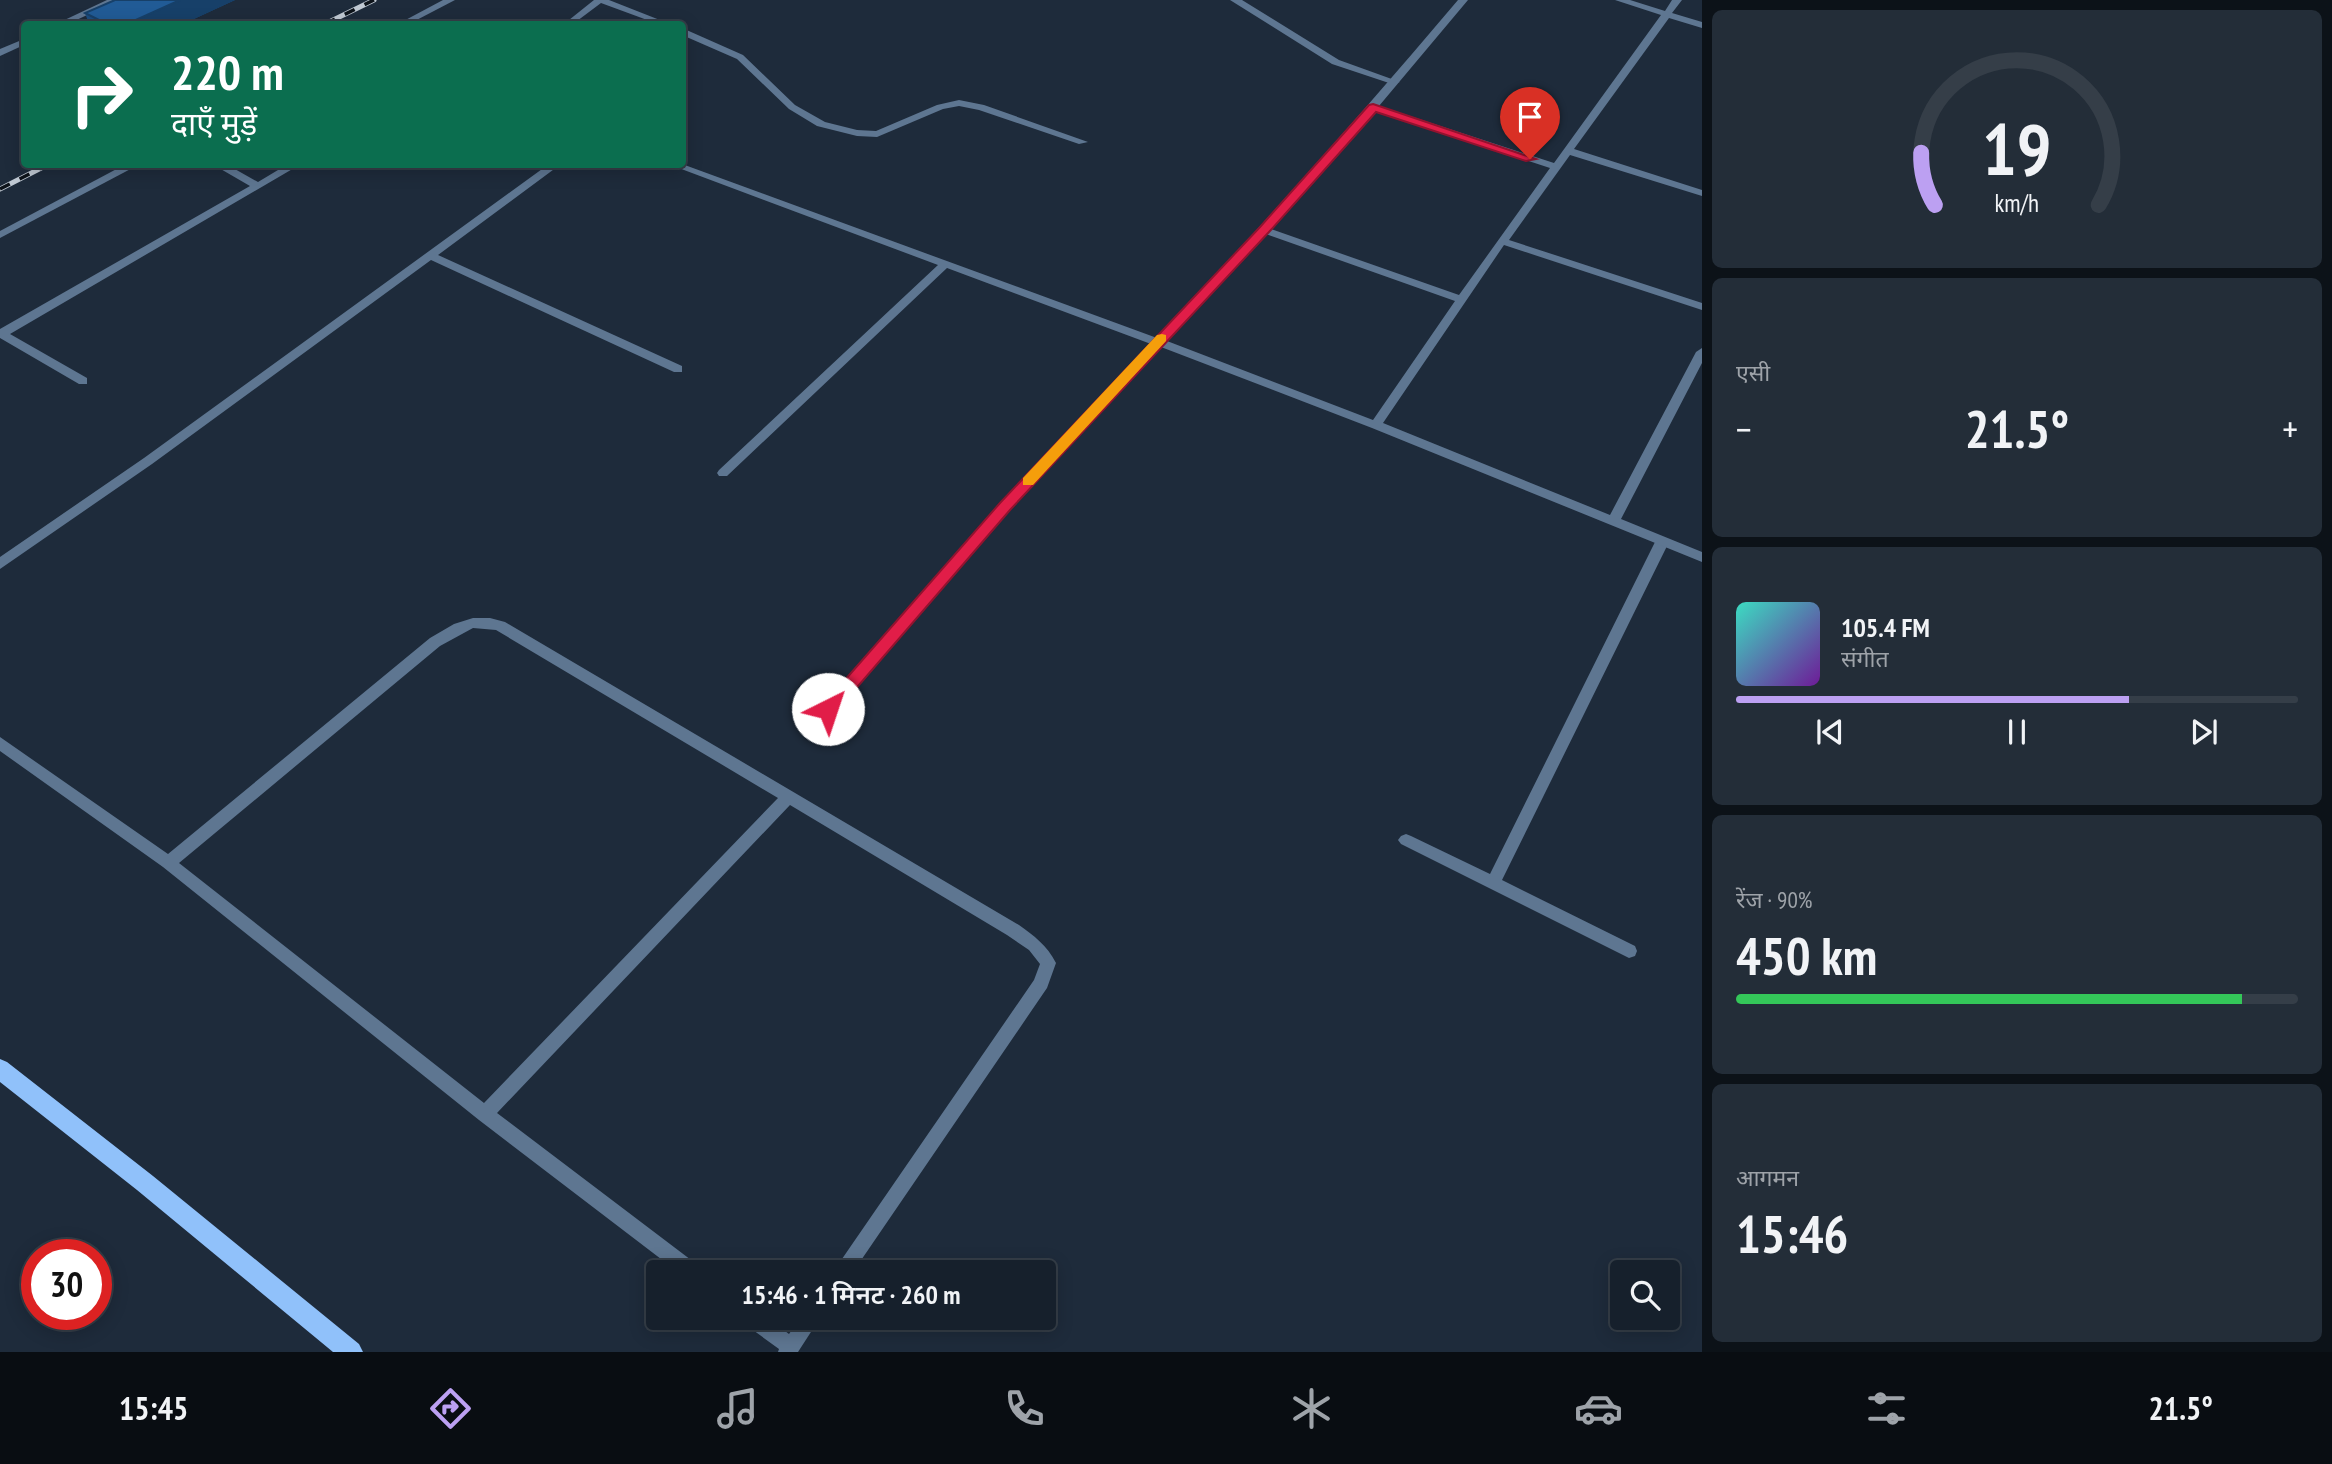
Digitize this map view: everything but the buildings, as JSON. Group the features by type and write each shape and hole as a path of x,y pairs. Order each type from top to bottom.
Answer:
{"main road":[{"path":"0,1069 145,1183 351,1352"}],"street":[{"path":"68,21 114,0"},
{"path":"409,21 450,0"},
{"path":"572,21 600,0 657,21"},
{"path":"1235,0 1264,15 1326,58 1348,68 1395,82"},
{"path":"828,709 1005,507 1264,230 1395,82 1463,0"},
{"path":"1620,0 1702,24"},
{"path":"1376,425 1502,241 1676,0"},
{"path":"686,33 740,57 792,107 821,124 857,133 877,134 940,107 959,103 981,107 1083,142"},
{"path":"0,53 21,43"},
{"path":"1373,107 1556,167"},
{"path":"1568,151 1702,193"},
{"path":"0,235 127,168"},
{"path":"225,168 258,186"},
{"path":"83,381 1,333 289,168"},
{"path":"0,564 148,461 551,168"},
{"path":"684,168 1376,425 1702,557"},
{"path":"1264,230 1462,300"},
{"path":"1502,241 1702,307"},
{"path":"430,256 678,369"},
{"path":"723,473 945,264"},
{"path":"1613,522 1702,352"},
{"path":"1493,881 1662,542"},
{"path":"169,863 435,642 458,628 481,620 500,626 1013,930 1035,945 1048,963 1041,984 850,1260"},
{"path":"0,743 169,863 485,1114 677,1260"},
{"path":"485,1114 788,798"},
{"path":"1406,840 1629,951"},
{"path":"767,1330 789,1349 802,1330"}],"railway":[{"path":"331,21 374,0"},
{"path":"0,189 41,168"}],"slow traffic":[{"path":"1028,481 1162,338"}],"route":[{"path":"828,709 1005,507 1264,230 1373,107 1530,159"}]}
